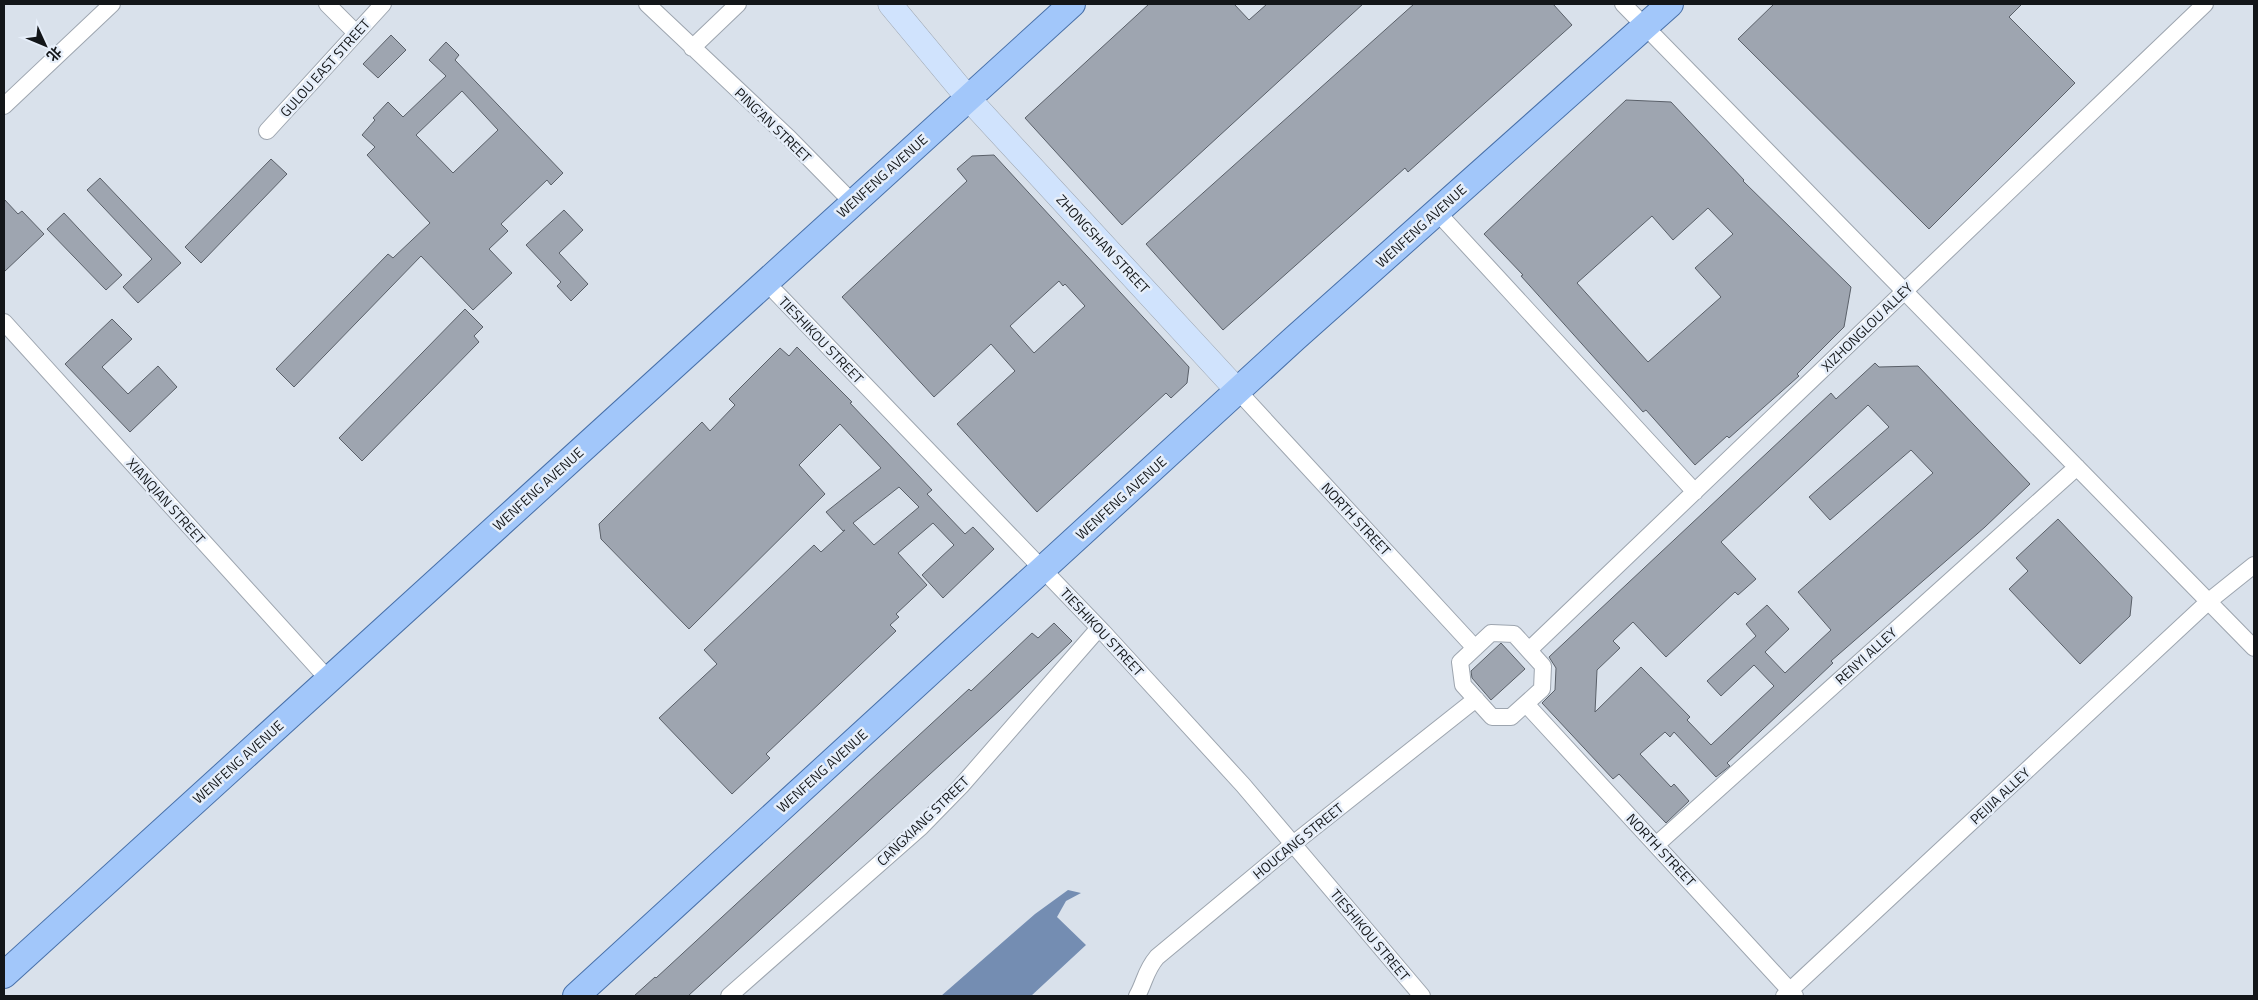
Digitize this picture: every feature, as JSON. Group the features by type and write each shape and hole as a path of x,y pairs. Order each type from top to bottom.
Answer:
{"main road":[{"name":"WENFENG AVENUE","path":"4,975 1072,4"},
{"name":"WENFENG AVENUE","path":"576,996 1238,390 1670,4"}],"street":[{"path":"4,106 112,4"},
{"path":"327,4 356,33"},
{"name":"GULOU EAST STREET","path":"267,132 383,4"},
{"name":"PING'AN STREET","path":"647,4 788,138 853,203"},
{"path":"692,48 738,4"},
{"name":"ZHONGSHAN STREET","path":"890,4 968,98 1238,390"},
{"path":"1623,4 2254,648"},
{"name":"XIZHONGLOU ALLEY","path":"1529,650 2205,4"},
{"path":"1437,212 1695,492"},
{"name":"TIESHIKOU STREET","path":"766,282 1099,628 1243,785 1422,996"},
{"name":"XIANQIAN STREET","path":"4,322 328,680"},
{"name":"NORTH STREET","path":"1238,390 1474,648"},
{"name":"RENYI ALLEY","path":"1656,845 2077,467"},
{"name":"PEIJIA ALLEY","path":"1790,994 2209,601 2254,565"},
{"name":"CANGXIANG STREET","path":"729,996 920,827 961,786 1099,628"},
{"path":"1491,633 1514,634 1529,650 1543,666 1542,689 1511,718 1492,717 1463,685 1460,662 1491,633"},
{"name":"HOUCANG STREET","path":"1137,996 1142,988 1148,967 1157,957 1293,844 1476,700"},
{"name":"NORTH STREET","path":"1526,704 1790,994"}],"water":[{"path":"1068,890 1081,893 1066,901 1057,917 1086,945 1031,996 941,996 1035,914"}],"building":[{"path":"1149,4 1234,4 1249,20 1267,4 1363,4 1122,225 1025,118"},
{"path":"1414,4 1553,4 1572,25 1408,172 1405,168 1223,330 1146,244"},
{"path":"1774,4 2022,4 2009,17 2075,83 1929,229 1738,39"},
{"path":"391,35 406,50 378,78 363,64"},
{"path":"446,42 459,55 455,60 563,173 551,185 547,180 501,224 508,231 489,249 512,273 473,310 421,256 294,387 276,369 388,254 393,258 430,223 367,155 375,147 362,135 375,120 373,118 388,102 403,117 446,76 429,60","holes":["462,91 498,130 453,173 416,135"]},
{"path":"1626,100 1671,102 1743,181 1851,287 1844,327 1797,374 1799,376 1729,438 1727,436 1695,465 1646,410 1643,412 1521,276 1523,275 1484,234","holes":["1708,208 1733,234 1695,268 1721,297 1648,362 1577,283 1652,216 1673,240"]},
{"path":"994,155 1189,367 1187,383 1171,398 1166,393 1037,512 957,424 1015,371 991,344 934,397 842,297 967,181 957,169 972,156","holes":["1059,281 1063,286 1065,284 1085,306 1034,353 1010,326"]},
{"path":"271,159 287,174 201,263 185,247"},
{"path":"100,178 181,263 138,303 123,287 152,259 87,190"},
{"path":"4,199 18,214 22,211 44,234 4,272"},
{"path":"564,210 583,230 559,253 588,284 571,301 557,286 561,282 526,245"},
{"path":"64,213 122,275 106,290 47,229"},
{"path":"465,309 483,327 474,336 479,342 362,461 339,438"},
{"path":"112,319 132,339 102,367 128,394 158,366 177,387 130,432 65,364"},
{"path":"797,347 852,402 850,403 932,490 927,494 965,534 973,527 994,549 943,598 922,575 954,545 933,523 898,553 927,585 896,614 899,617 890,625 896,631 766,754 770,758 732,794 659,718 717,664 704,650 814,545 821,552 845,530 843,531 826,512 881,468 840,424 799,465 825,494 689,629 601,539 599,524 702,422 710,431 735,405 729,399 780,348 789,356","holes":["899,487 919,507 874,545 853,523"]},
{"path":"1875,363 1879,367 1918,366 2030,484 1985,527 1831,661 1833,663 1727,763 1730,766 1716,777 1674,732 1670,737 1665,732 1640,754 1671,787 1674,784 1689,801 1666,823 1619,774 1613,779 1542,703 1555,690 1556,668 1549,657 1831,393 1836,399","holes":["1868,405 1889,427 1809,497 1830,520 1911,450 1933,473 1798,592 1831,630 1785,673 1765,652 1789,629 1767,605 1746,624 1756,636 1707,681 1721,696 1754,665 1774,686 1711,745 1687,720 1690,717 1641,667 1595,712 1597,670 1620,648 1613,641 1633,622 1666,657 1735,592 1738,595 1756,579 1721,542"]},
{"path":"2058,519 2132,597 2130,616 2080,664 2009,589 2028,571 2016,558"},
{"path":"1054,623 1072,641 1001,709 688,996 634,996 656,978 969,689 971,691 1032,633 1038,638"},
{"path":"1501,643 1525,669 1491,700 1472,678 1471,671"}]}
